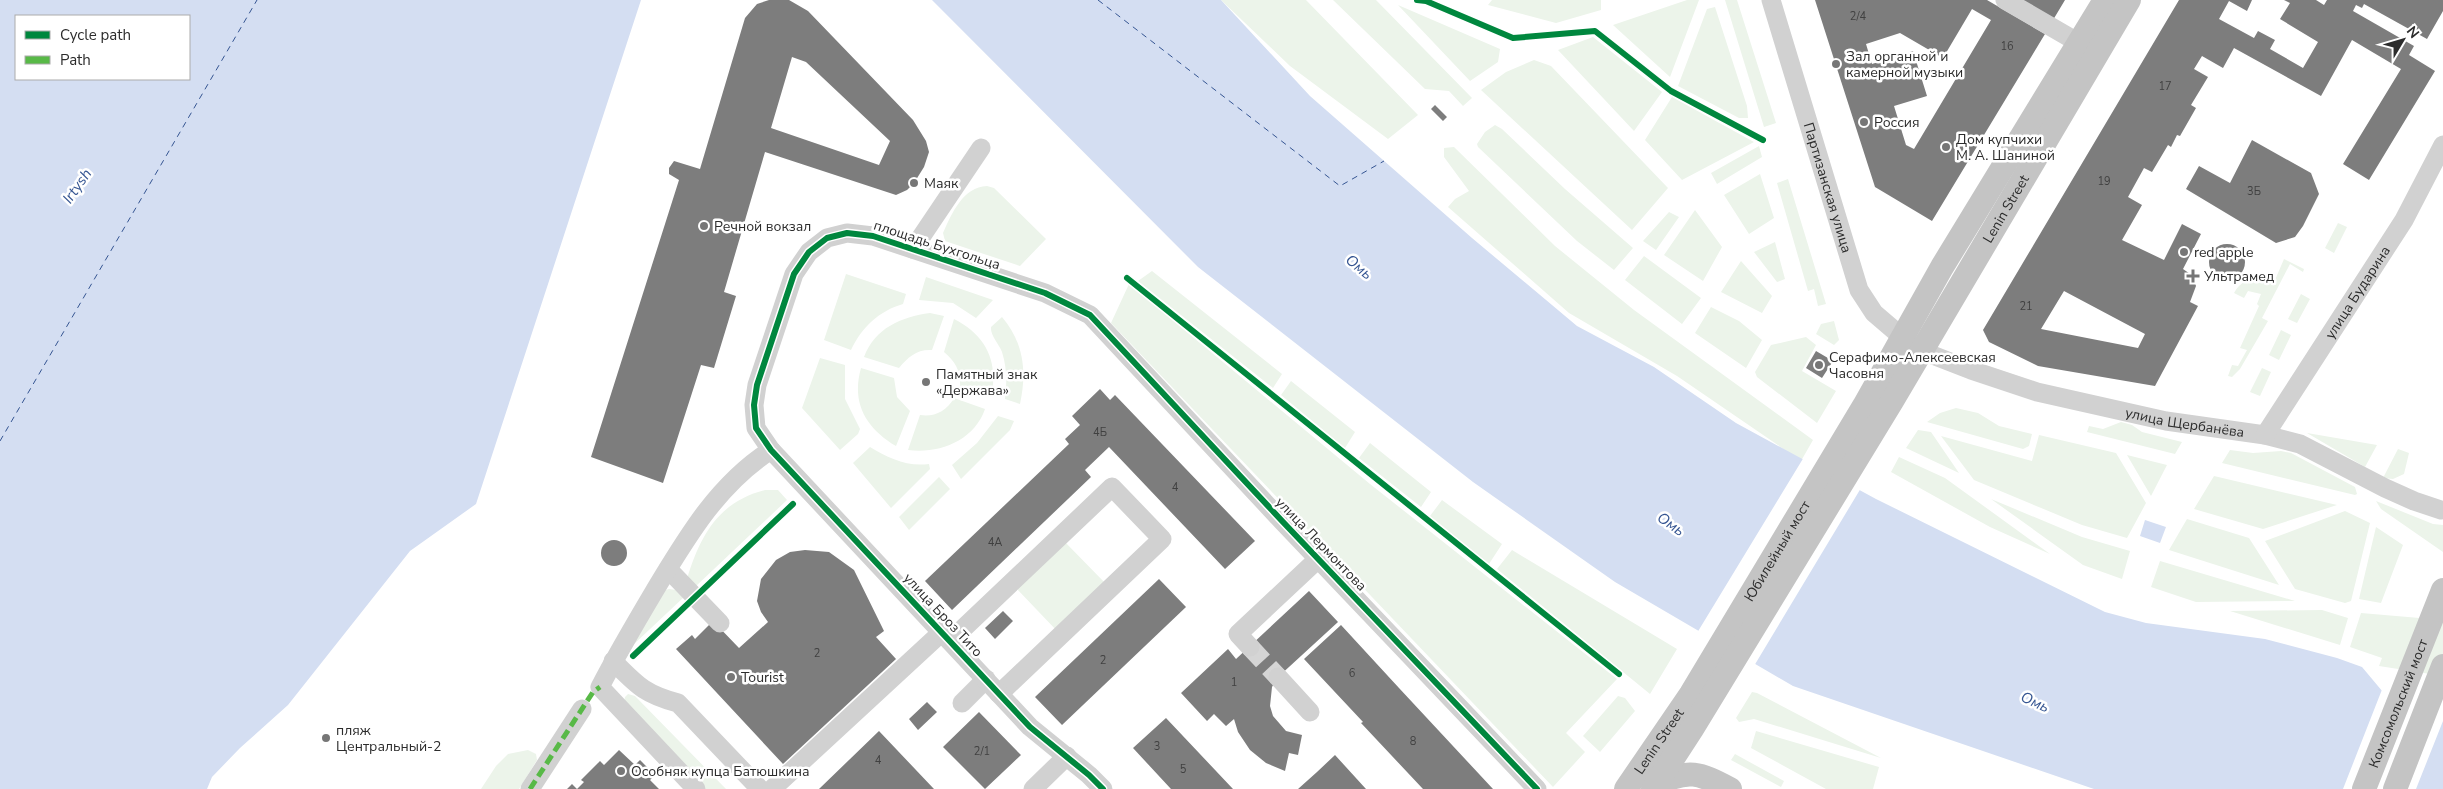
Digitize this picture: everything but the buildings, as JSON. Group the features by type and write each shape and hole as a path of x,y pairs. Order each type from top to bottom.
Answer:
{"main road":[{"name":"Lenin Street","path":"1873,412 1902,337 1942,267 2105,0"},
{"name":"Lenin Street","path":"1873,412 1922,351 2129,0"},
{"name":"Юбилейный мост","path":"1699,699 1873,412"},
{"name":"Комсомольский мост","path":"2364,789 2443,590"},
{"name":"Комсомольский мост","path":"2395,789 2443,666"},
{"name":"Lenin Street","path":"1655,788 1692,729 1699,699"},
{"name":"Lenin Street","path":"1626,789 1699,699"},
{"path":"1692,729 1694,755 1703,769 1722,785"},
{"path":"1655,788 1680,774 1688,773 1722,785"}],"street":[{"name":"Партизанская улица","path":"1771,0 1859,290 1874,313 1922,351"},
{"path":"2004,0 2079,43"},
{"name":"улица Бударина","path":"2265,435 2404,220 2443,145"},
{"path":"913,249 981,148"},
{"name":"площадь Бухгольца","path":"771,450 756,428 754,405 757,385 794,274 809,252 827,238 847,233 873,236 1045,293 1090,315"},
{"name":"улица Лермонтова","path":"1090,315 1318,559 1537,789"},
{"name":"улица Щербанёва","path":"1922,351 2037,392 2166,421 2265,435 2308,448 2385,488 2414,501 2442,510"},
{"path":"696,789 600,687 613,660 708,507 730,482 752,462 771,450"},
{"name":"улица Броз Тито","path":"771,450 1030,727 1067,756 1103,789"},
{"path":"772,789 946,637 1112,487 1162,539 1000,694"},
{"path":"1250,647 1238,634 1318,559"},
{"path":"668,569 720,623"},
{"path":"613,660 639,688 660,698 678,703 760,789"},
{"path":"1278,677 1310,712"},
{"path":"962,703 986,680"},
{"path":"530,789 582,709"},
{"path":"1033,789 1067,756"}],"shaded area":[{"path":"1221,0 1306,0 1418,115 1388,139 1290,66"},
{"path":"1333,0 1376,0 1472,98 1463,106 1449,91 1425,89"},
{"path":"1492,0 1601,0 1601,10 1556,23 1488,5"},
{"path":"1687,0 1699,0 1670,77 1613,25"},
{"path":"1725,0 1737,0 1776,123 1764,127"},
{"path":"1398,5 1500,49 1498,62 1470,81"},
{"path":"1715,7 1747,106 1748,118 1739,118 1678,86 1707,9"},
{"path":"1593,37 1662,92 1634,131 1558,50"},
{"path":"1534,60 1551,66 1668,188 1632,230 1481,90 1506,72"},
{"path":"1672,97 1754,142 1682,180 1645,140"},
{"path":"1495,125 1502,129 1565,189 1633,248 1614,270 1577,241 1478,147 1477,144 1485,132"},
{"path":"1759,146 1762,157 1717,184 1711,173"},
{"path":"1454,147 1555,246 1634,310 1813,440 1801,461 1677,376 1569,313 1448,207 1455,199 1469,191 1444,157 1444,148"},
{"path":"1760,174 1774,218 1749,234 1724,195"},
{"path":"1788,179 1826,304 1818,306 1814,289 1808,291 1777,183"},
{"path":"987,186 994,188 1046,239 1020,266 945,241 943,233 959,202 971,191"},
{"path":"1695,210 1722,247 1703,281 1664,255"},
{"path":"1669,212 1679,217 1656,250 1643,241"},
{"path":"2338,223 2347,227 2334,253 2325,248"},
{"path":"1775,242 1785,279 1777,282 1754,252"},
{"path":"1644,256 1701,298 1682,324 1625,280"},
{"path":"2284,259 2304,269 2303,272 2290,264 2262,318 2268,321 2240,369 2232,377 2228,376 2232,365 2238,366 2247,350 2240,348 2259,306 2257,304 2261,294 2248,291 2244,298 2234,293 2242,284 2252,279 2275,280"},
{"path":"1741,261 1772,296 1762,313 1721,292"},
{"path":"1152,271 1282,374 1273,388 1138,281"},
{"path":"846,274 906,294 903,304 886,311 866,327 851,350 824,340"},
{"path":"926,277 993,300 976,318 953,303 919,300"},
{"path":"1129,284 1370,484 1617,679 1566,733 1585,752 1553,787 1111,323"},
{"path":"2301,294 2310,299 2297,323 2288,319"},
{"path":"1711,307 1739,321 1762,340 1746,368 1695,333"},
{"path":"930,313 944,316 932,350 913,354 899,368 864,357 875,338 882,331 909,317"},
{"path":"1002,317 1015,337 1022,358 1023,381 1020,404 1005,399 1005,364 1002,352 991,330 991,327"},
{"path":"954,319 974,333 988,351 993,372 991,397 960,388 960,377 957,368 944,352"},
{"path":"1834,321 1839,340 1834,345 1816,334 1821,324"},
{"path":"2281,330 2291,335 2279,360 2269,355"},
{"path":"1806,337 1816,345 1802,371 1836,391 1817,423 1757,377 1755,372 1771,345"},
{"path":"820,358 845,365 845,399 860,429 858,434 840,450 802,408"},
{"path":"861,368 894,378 897,397 910,411 896,446 876,431 864,413 858,392"},
{"path":"2262,368 2271,372 2260,396 2250,392"},
{"path":"1291,381 1355,432 1345,448 1281,395"},
{"path":"954,398 985,409 973,429 954,443 943,447 932,450 908,450 920,415 939,413"},
{"path":"1956,408 1978,413 1999,426 2032,434 2029,446 2023,449 1927,422 1940,413"},
{"path":"998,416 1014,421 1010,430 961,479 952,465 977,443"},
{"path":"2121,422 2132,425 2142,432 2182,442 2175,454 2087,432 2089,426 2103,429"},
{"path":"1918,430 1931,432 1959,473 1906,448"},
{"path":"2307,433 2377,445 2365,467"},
{"path":"2039,435 2116,453 2146,503 2127,538 2082,525 1974,480 1941,436 2032,461"},
{"path":"1370,443 1431,492 1421,507 1359,458"},
{"path":"870,447 898,461 921,465 929,464 930,469 891,508 853,463"},
{"path":"2398,449 2409,453 2404,474 2393,479 2383,478"},
{"path":"2230,450 2253,453 2281,451 2291,453 2355,487 2357,494 2222,463"},
{"path":"2127,455 2167,465 2151,496"},
{"path":"1899,457 1945,478 2050,554 1990,527 1891,472"},
{"path":"2214,476 2337,505 2263,529 2194,509"},
{"path":"939,477 950,489 909,530 899,517"},
{"path":"765,490 778,490 787,500 695,587 687,579 698,549 713,523 735,503"},
{"path":"1991,499 2082,537 2130,551 2122,579 2083,565"},
{"path":"1442,500 1502,544 1489,564 1430,516"},
{"path":"2376,501 2433,524 2443,525 2443,552 2381,509"},
{"path":"2345,511 2370,523 2351,601 2345,603 2295,589 2265,541"},
{"path":"2187,519 2249,538 2279,585 2169,550"},
{"path":"2376,527 2403,545 2381,603 2359,599"},
{"path":"1064,541 1107,585 1058,632 1015,587"},
{"path":"1512,550 1677,649 1650,694 1497,569"},
{"path":"2160,561 2295,601 2196,602 2151,587"},
{"path":"669,589 676,590 684,597 632,646 663,591"},
{"path":"2322,610 2348,618 2340,645 2230,611"},
{"path":"2361,613 2443,620 2443,676 2379,666 2382,658 2350,647"},
{"path":"1752,692 1881,758 1754,719 1739,722 1736,718"},
{"path":"628,694 635,696 726,789 705,789 624,702"},
{"path":"1618,696 1625,698 1635,711 1600,752 1583,736"},
{"path":"1756,731 1879,767 1873,789 1826,789 1751,748"},
{"path":"528,750 536,754 537,760 519,789 481,789 496,766 508,754"},
{"path":"1735,754 1784,781 1781,787 1731,760"}],"water":[{"name":"Irtysh","path":"0,0 641,0 476,504 410,551 288,705 240,748 212,777 207,789 0,789"},
{"name":"Омь","path":"932,0 1221,0 1310,96 1472,238 1577,326 1654,367 1736,423 1876,499 2105,612 2146,623 2265,639 2337,658 2362,667 2388,698 2443,706 2443,789 2094,789 1793,686 1615,582 1473,482 1198,267"},
{"path":"2145,520 2166,527 2160,543 2140,536"}],"pier":[{"path":"1804,457 1861,488 1754,666 1697,633"},
{"path":"2383,687 2390,696 2443,704 2443,721 2416,789 2343,789"}],"ferry route":[{"path":"0,441 257,0"},
{"path":"1098,0 1340,186 1384,161"}],"tunnel":[{"path":"1250,647 1278,677"}],"marked path":[{"path":"530,789 593,692 600,687"}],"cycle path":[{"path":"1417,0 1426,1 1513,38 1595,31 1671,91 1763,140"},
{"path":"1103,789 1089,775 1030,727 771,450 756,428 754,405 757,385 794,274 809,252 827,238 847,233 873,236 1045,293 1090,315 1283,522 1537,789"},
{"path":"1127,278 1619,674"},
{"path":"633,656 793,504"}],"place":[{"name":"Зал органной и камерной музыки","path":"1836,64"},
{"name":"Россия","path":"1864,122"},
{"name":"Дом купчихи М. А. Шаниной","path":"1946,147"},
{"name":"Маяк","path":"914,183"},
{"name":"Речной вокзал","path":"704,226"},
{"name":"red apple","path":"2184,252"},
{"name":"Ультрамед","path":"2193,276"},
{"name":"Серафимо-Алексеевская Часовня","path":"1819,365"},
{"name":"Памятный знак «Держава»","path":"926,382"},
{"name":"Tourist","path":"731,677"},
{"name":"пляж Центральный-2","path":"326,738"},
{"name":"Особняк купца Батюшкина","path":"621,771"}]}
